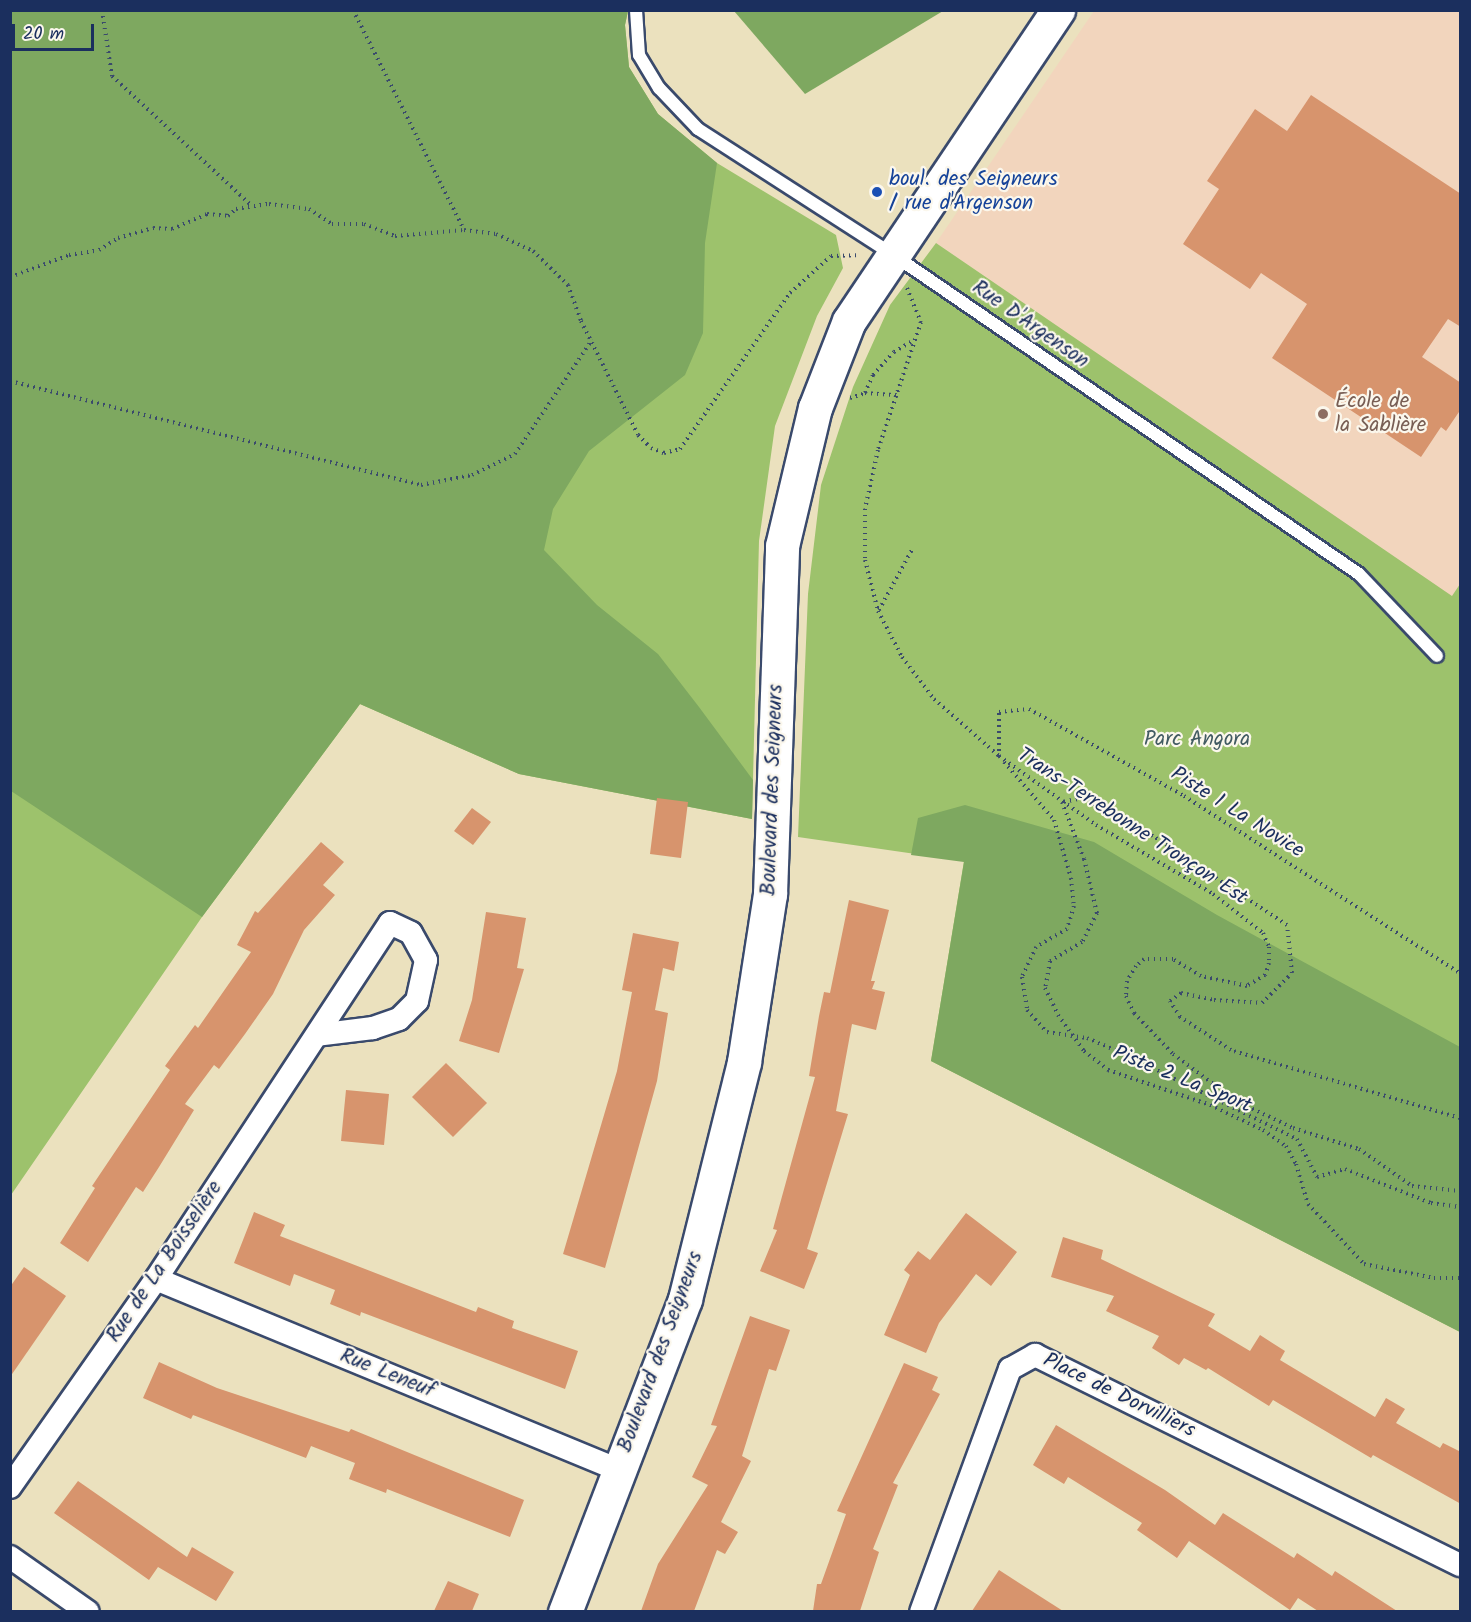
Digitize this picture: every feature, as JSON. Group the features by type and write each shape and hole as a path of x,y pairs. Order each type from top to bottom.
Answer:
{"street":[{"name":"Boulevard des Seigneurs","path":"565,1611 685,1299 744,1062 770,894 782,546 815,408 849,321 1058,10"},
{"name":"Rue de La Boisselière","path":"10,1487 156,1278 316,1035 390,923 411,933 426,960 417,1001 399,1018 373,1028 316,1035"},
{"name":"Rue Leneuf","path":"156,1278 619,1470"},
{"name":"Place de Dorvilliers","path":"921,1611 1010,1369 1035,1355 1461,1565"},
{"path":"10,1557 88,1611"}],"lane":[{"name":"Rue D'Argenson","path":"636,10 639,55 659,88 699,129 892,254 1359,574 1437,656"}],"path":[{"path":"102,10 112,76 252,207"},
{"path":"353,10 464,230"},
{"path":"10,277 69,255 99,250 118,238 153,228 172,229 207,214 228,216 236,209 269,204 309,209 332,224 364,224 395,236 464,230 496,234 533,251 568,285 638,435 651,448 664,453 680,449 790,293 831,256 892,254"},
{"name":"Trans-Terrebonne Tronçon Est","path":"892,254 921,322 878,450 865,509 865,560 878,611 902,657 934,699 999,756 1062,802 1213,894 1263,933 1269,947 1269,963 1257,983 1247,986 1201,976 1173,959 1157,957 1136,966 1127,981 1126,996 1134,1013 1173,1054 1236,1101 1293,1128 1359,1149 1412,1186 1461,1191"},
{"path":"866,393 873,375 894,352 915,339"},
{"path":"10,381 421,485 472,475 515,454 592,340"},
{"path":"815,408 866,393 897,395"},
{"path":"878,611 913,548"},
{"name":"Piste 1 La Novice","path":"999,756 999,712 1029,709 1184,796 1461,973"},
{"path":"999,756 1054,820 1071,878 1074,906 1067,928 1036,947 1022,977 1027,1010 1047,1032 1072,1035 1120,1052 1297,1139 1317,1177 1345,1169 1431,1203 1461,1207"},
{"path":"1062,802 1083,798 1153,836 1287,926 1292,973 1262,1003 1214,1000 1181,993 1170,1000 1180,1017 1230,1050 1461,1118"},
{"name":"Piste 2 La Sport","path":"1062,802 1084,859 1097,913 1082,942 1050,961 1045,987 1072,1035 1084,1051 1108,1070 1210,1105 1263,1130 1286,1146 1296,1164 1308,1204 1364,1264 1434,1278 1461,1278"}],"shaded area":[{"name":"École de la Sablière","path":"1094,11 1460,11 1460,584 1452,597 936,243"}],"green space":[{"path":"10,11 628,11 625,25 629,67 658,114 717,163 705,243 703,333 685,375 589,451 553,509 544,550 597,605 658,654 699,707 753,780 752,819 519,774 360,704 202,917 11,791"},
{"path":"11,11 628,11 625,25 629,67 658,114 717,163 836,235 843,268 817,316 775,426 759,541 752,819 519,774 360,704 202,917 11,1195"},
{"path":"734,11 943,11 805,94"},
{"name":"Parc Angora","path":"936,243 1452,596 1460,584 1460,1332 931,1061 964,861 798,837 808,594 821,485 853,387 890,305"},
{"path":"965,805 1094,842 1217,915 1460,1047 1460,1332 931,1061 964,862 911,855 918,818"}],"building":[{"path":"1311,95 1461,194 1461,327 1448,319 1422,357 1461,383 1461,409 1446,431 1441,427 1421,457 1272,358 1307,304 1261,273 1250,289 1183,244 1219,189 1207,181 1255,109 1287,131"},
{"path":"657,798 688,802 681,858 650,854"},
{"path":"472,808 491,822 473,845 454,831"},
{"path":"321,842 344,862 323,885 335,895 304,930 273,994 245,1034 219,1069 214,1065 185,1104 194,1110 143,1192 136,1187 88,1262 60,1243 95,1188 92,1186 170,1070 165,1066 195,1025 198,1028 251,952 237,945 255,911 258,913"},
{"path":"849,900 889,910 871,981 875,981 872,989 885,992 876,1030 852,1024 836,1111 848,1114 807,1249 818,1253 804,1289 760,1271 777,1230 773,1229 815,1077 809,1076 819,1016 824,992 830,993"},
{"path":"486,912 526,918 517,968 524,969 499,1053 459,1041 472,1000"},
{"path":"633,933 679,942 674,971 663,968 655,1010 668,1013 657,1081 605,1268 563,1254 617,1071 632,992 622,990"},
{"path":"446,1063 487,1103 453,1137 412,1097"},
{"path":"346,1090 389,1094 384,1145 341,1141"},
{"path":"254,1212 285,1225 280,1236 476,1312 478,1307 514,1321 512,1328 578,1351 565,1389 361,1312 360,1316 330,1304 335,1290 294,1274 290,1286 234,1263"},
{"path":"966,1213 1017,1252 991,1286 976,1274 939,1323 926,1353 884,1335 910,1275 904,1270 918,1251 930,1260"},
{"path":"1063,1237 1103,1250 1101,1259 1215,1314 1208,1326 1250,1351 1260,1335 1285,1351 1280,1360 1375,1417 1386,1398 1405,1409 1396,1423 1440,1448 1443,1443 1461,1452 1461,1504 1373,1455 1371,1458 1273,1400 1269,1406 1208,1368 1206,1370 1184,1358 1179,1365 1152,1348 1159,1336 1106,1311 1114,1296 1051,1277"},
{"path":"24,1267 66,1296 10,1377 10,1287"},
{"path":"750,1316 790,1330 776,1371 769,1369 742,1456 751,1461 721,1522 738,1532 725,1554 717,1550 694,1611 641,1611 658,1564 708,1485 692,1477 717,1426 711,1425"},
{"path":"159,1362 217,1388 349,1432 351,1429 524,1500 510,1537 387,1489 386,1493 349,1479 355,1463 311,1446 306,1458 193,1415 191,1419 143,1398"},
{"path":"904,1363 938,1377 932,1390 940,1394 893,1483 898,1485 873,1549 879,1552 860,1611 813,1611 817,1584 821,1584 846,1514 837,1511"},
{"path":"1056,1425 1165,1490 1215,1525 1223,1513 1294,1558 1297,1553 1332,1576 1335,1571 1397,1611 1318,1611 1298,1598 1290,1610 1189,1541 1177,1558 1137,1530 1142,1523 1068,1477 1064,1484 1033,1465"},
{"path":"78,1481 187,1557 192,1547 234,1572 216,1601 158,1567 149,1580 54,1513"},
{"path":"999,1570 1063,1611 972,1611"},
{"path":"448,1581 479,1594 472,1611 434,1611"}],"place":[{"name":"boul. des Seigneurs / rue d'Argenson","path":"877,192"},
{"name":"École de la Sablière","path":"1323,414"}]}
